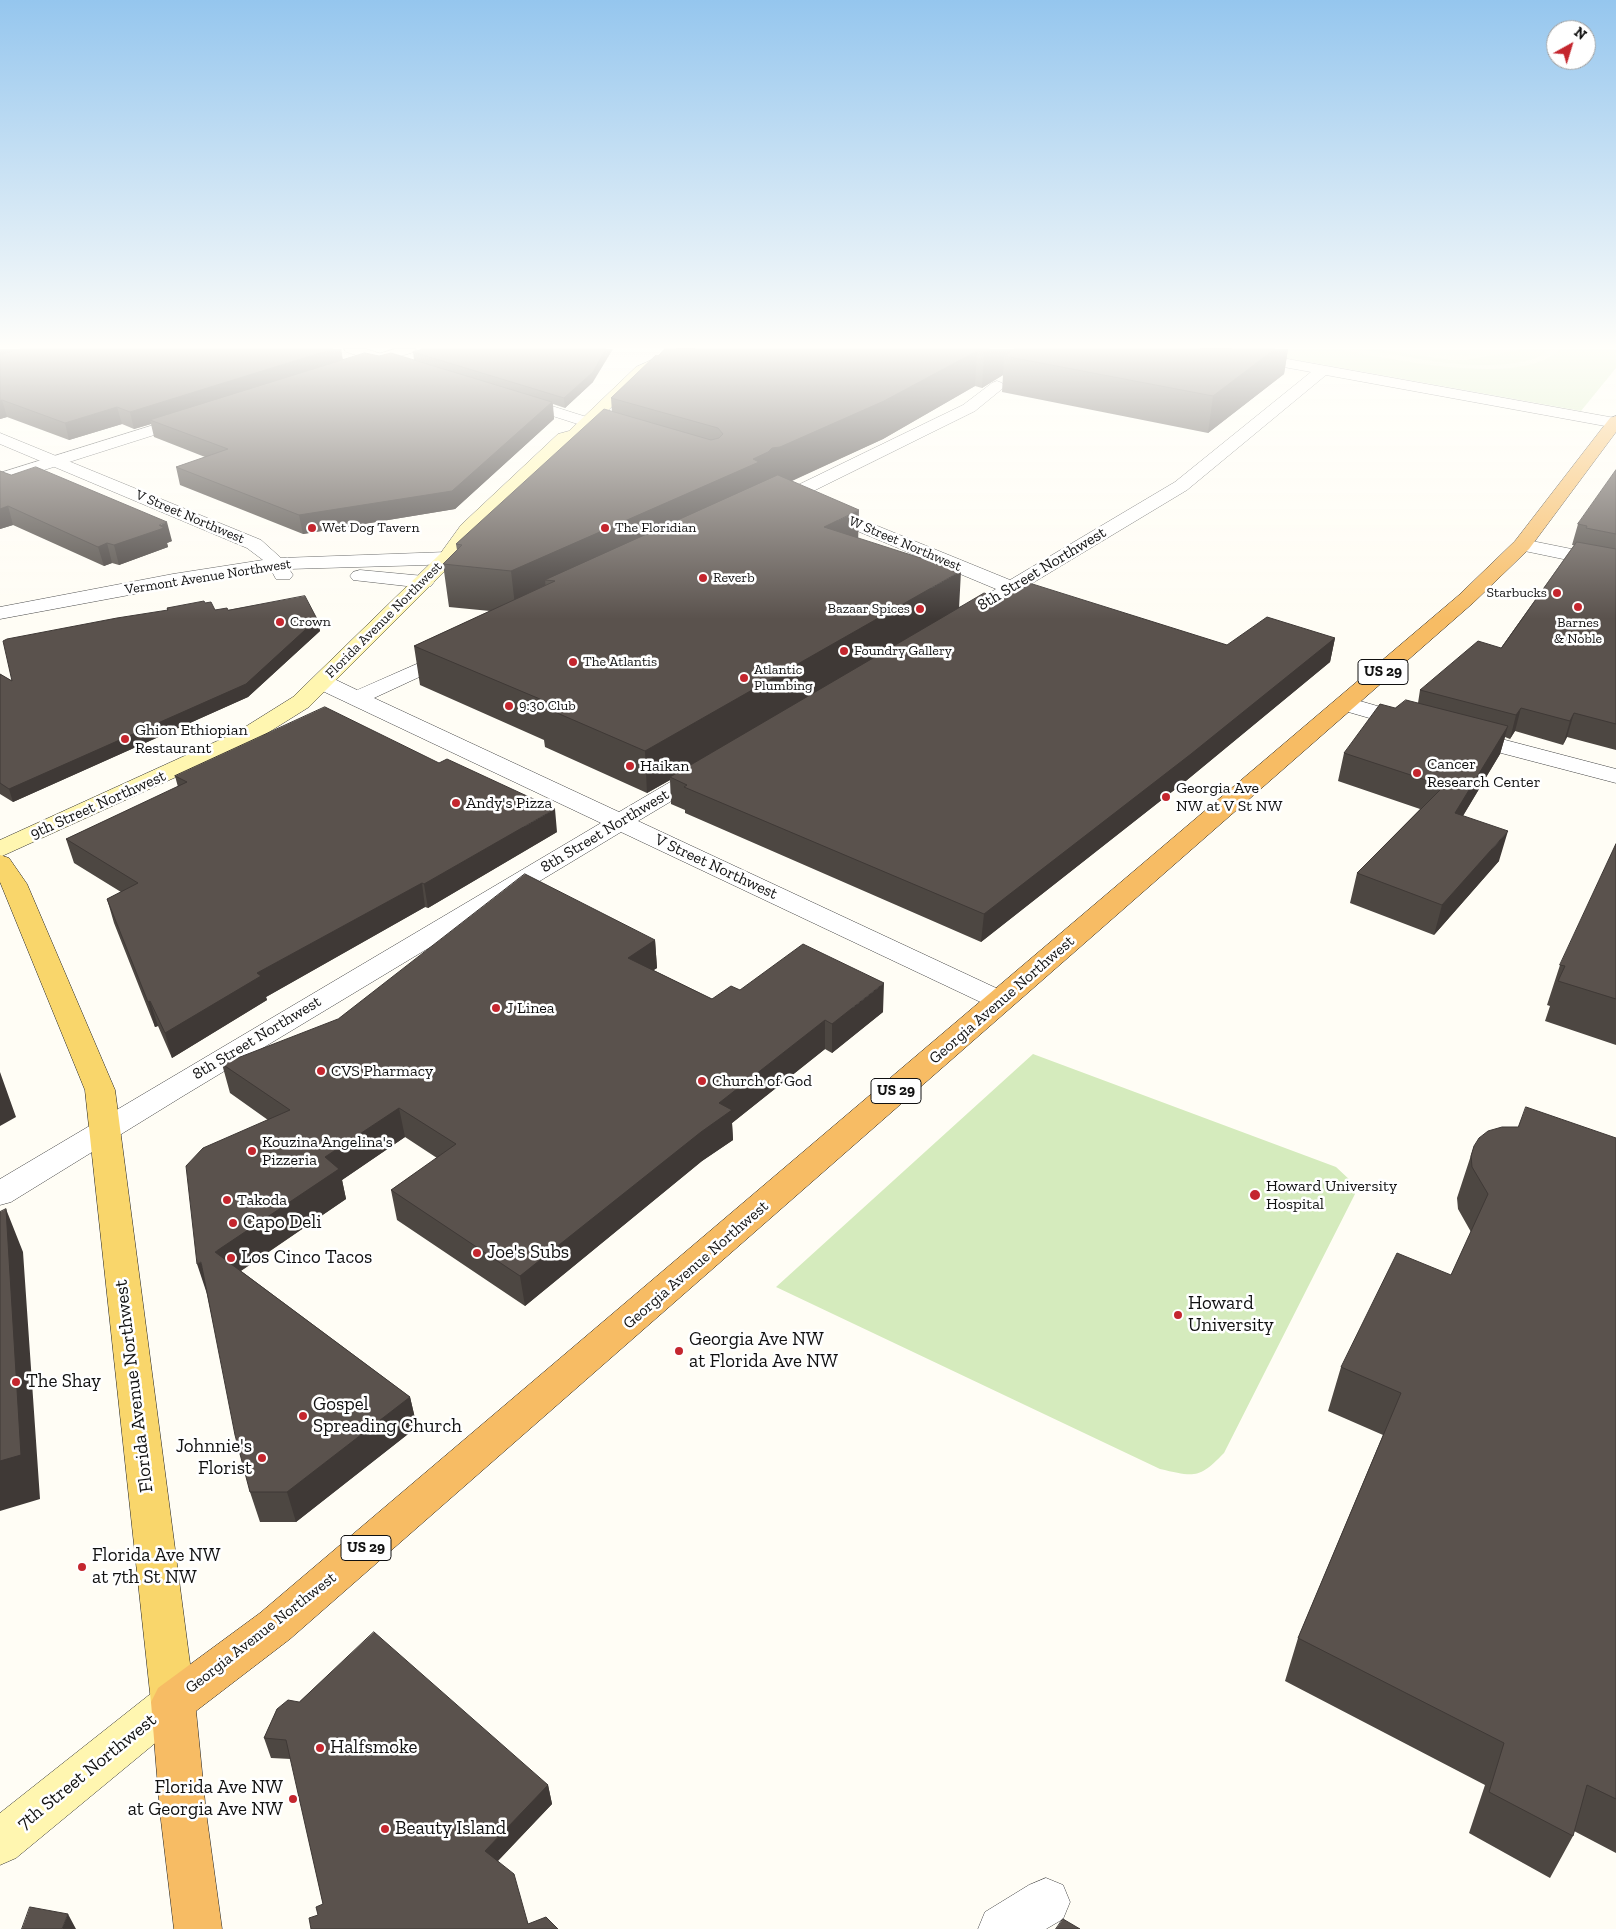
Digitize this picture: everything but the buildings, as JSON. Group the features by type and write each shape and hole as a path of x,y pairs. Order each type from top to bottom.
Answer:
{"highway":[{"name":"Georgia Avenue Northwest","path":"173,1702 275,1626 1473,593 1522,545 1602,439"},
{"name":"Florida Avenue Northwest","path":"173,1702 183,1812 198,1929"}],"main road":[{"name":"Florida Avenue Northwest","path":"322,682 447,558 468,529 562,439"},
{"name":"Florida Avenue Northwest","path":"447,558 489,532"},
{"name":"9th Street Northwest","path":"0,849 245,737 289,711 322,682"},
{"name":"Florida Avenue Northwest","path":"0,863 14,884 95,1074 100,1090 173,1702"},
{"name":"7th Street Northwest","path":"0,1842 173,1702"}],"street":[{"name":"V Street Northwest","path":"2,439 254,544 265,551 281,571"},
{"path":"0,479 126,439"},
{"path":"757,512 781,493 900,439"},
{"name":"8th Street Northwest","path":"947,626 1182,486 1239,439"},
{"name":"W Street Northwest","path":"781,493 1011,588"},
{"path":"1522,545 1616,564"},
{"name":"Vermont Avenue Northwest","path":"0,627 218,587 327,560 421,561 447,558"},
{"name":"Vermont Avenue Northwest","path":"0,613 281,571 424,582"},
{"path":"357,698 470,646"},
{"name":"V Street Northwest","path":"322,682 1001,1001"},
{"path":"1346,704 1616,776"},
{"name":"8th Street Northwest","path":"0,1194 172,1088 719,763"},
{"path":"1002,1929 1046,1902"}],"green space":[{"path":"1033,1054 1336,1167 1351,1181 1355,1194 1224,1453 1202,1472 1181,1474 1160,1469 776,1287"}],"place":[{"name":"Wet Dog Tavern","path":"312,528"},
{"name":"The Floridian","path":"605,528"},
{"name":"Reverb","path":"703,578"},
{"name":"Starbucks","path":"1557,593"},
{"name":"Barnes & Noble","path":"1578,607"},
{"name":"Bazaar Spices","path":"920,609"},
{"name":"Crown","path":"280,622"},
{"name":"Foundry Gallery","path":"844,651"},
{"name":"The Atlantis","path":"573,662"},
{"name":"Atlantic Plumbing","path":"744,678"},
{"name":"9:30 Club","path":"509,706"},
{"name":"Ghion Ethiopian Restaurant","path":"125,739"},
{"name":"Haikan","path":"630,766"},
{"name":"Cancer Research Center","path":"1417,773"},
{"name":"Georgia Ave NW at V St NW","path":"1166,797"},
{"name":"Andy's Pizza","path":"456,803"},
{"name":"J Linea","path":"496,1008"},
{"name":"CVS Pharmacy","path":"321,1071"},
{"name":"Church of God","path":"702,1081"},
{"name":"Kouzina Angelina's Pizzeria","path":"252,1151"},
{"name":"Howard University Hospital","path":"1255,1195"},
{"name":"Takoda","path":"227,1200"},
{"name":"Capo Deli","path":"233,1223"},
{"name":"Joe's Subs","path":"477,1253"},
{"name":"Los Cinco Tacos","path":"231,1258"},
{"name":"Howard University","path":"1178,1315"},
{"name":"Georgia Ave NW at Florida Ave NW","path":"679,1351"},
{"name":"The Shay","path":"16,1382"},
{"name":"Gospel Spreading Church","path":"303,1416"},
{"name":"Johnnie's Florist","path":"262,1458"},
{"name":"Florida Ave NW at 7th St NW","path":"82,1567"},
{"name":"Halfsmoke","path":"320,1748"},
{"name":"Florida Ave NW at Georgia Ave NW","path":"293,1799"},
{"name":"Beauty Island","path":"385,1829"}]}
